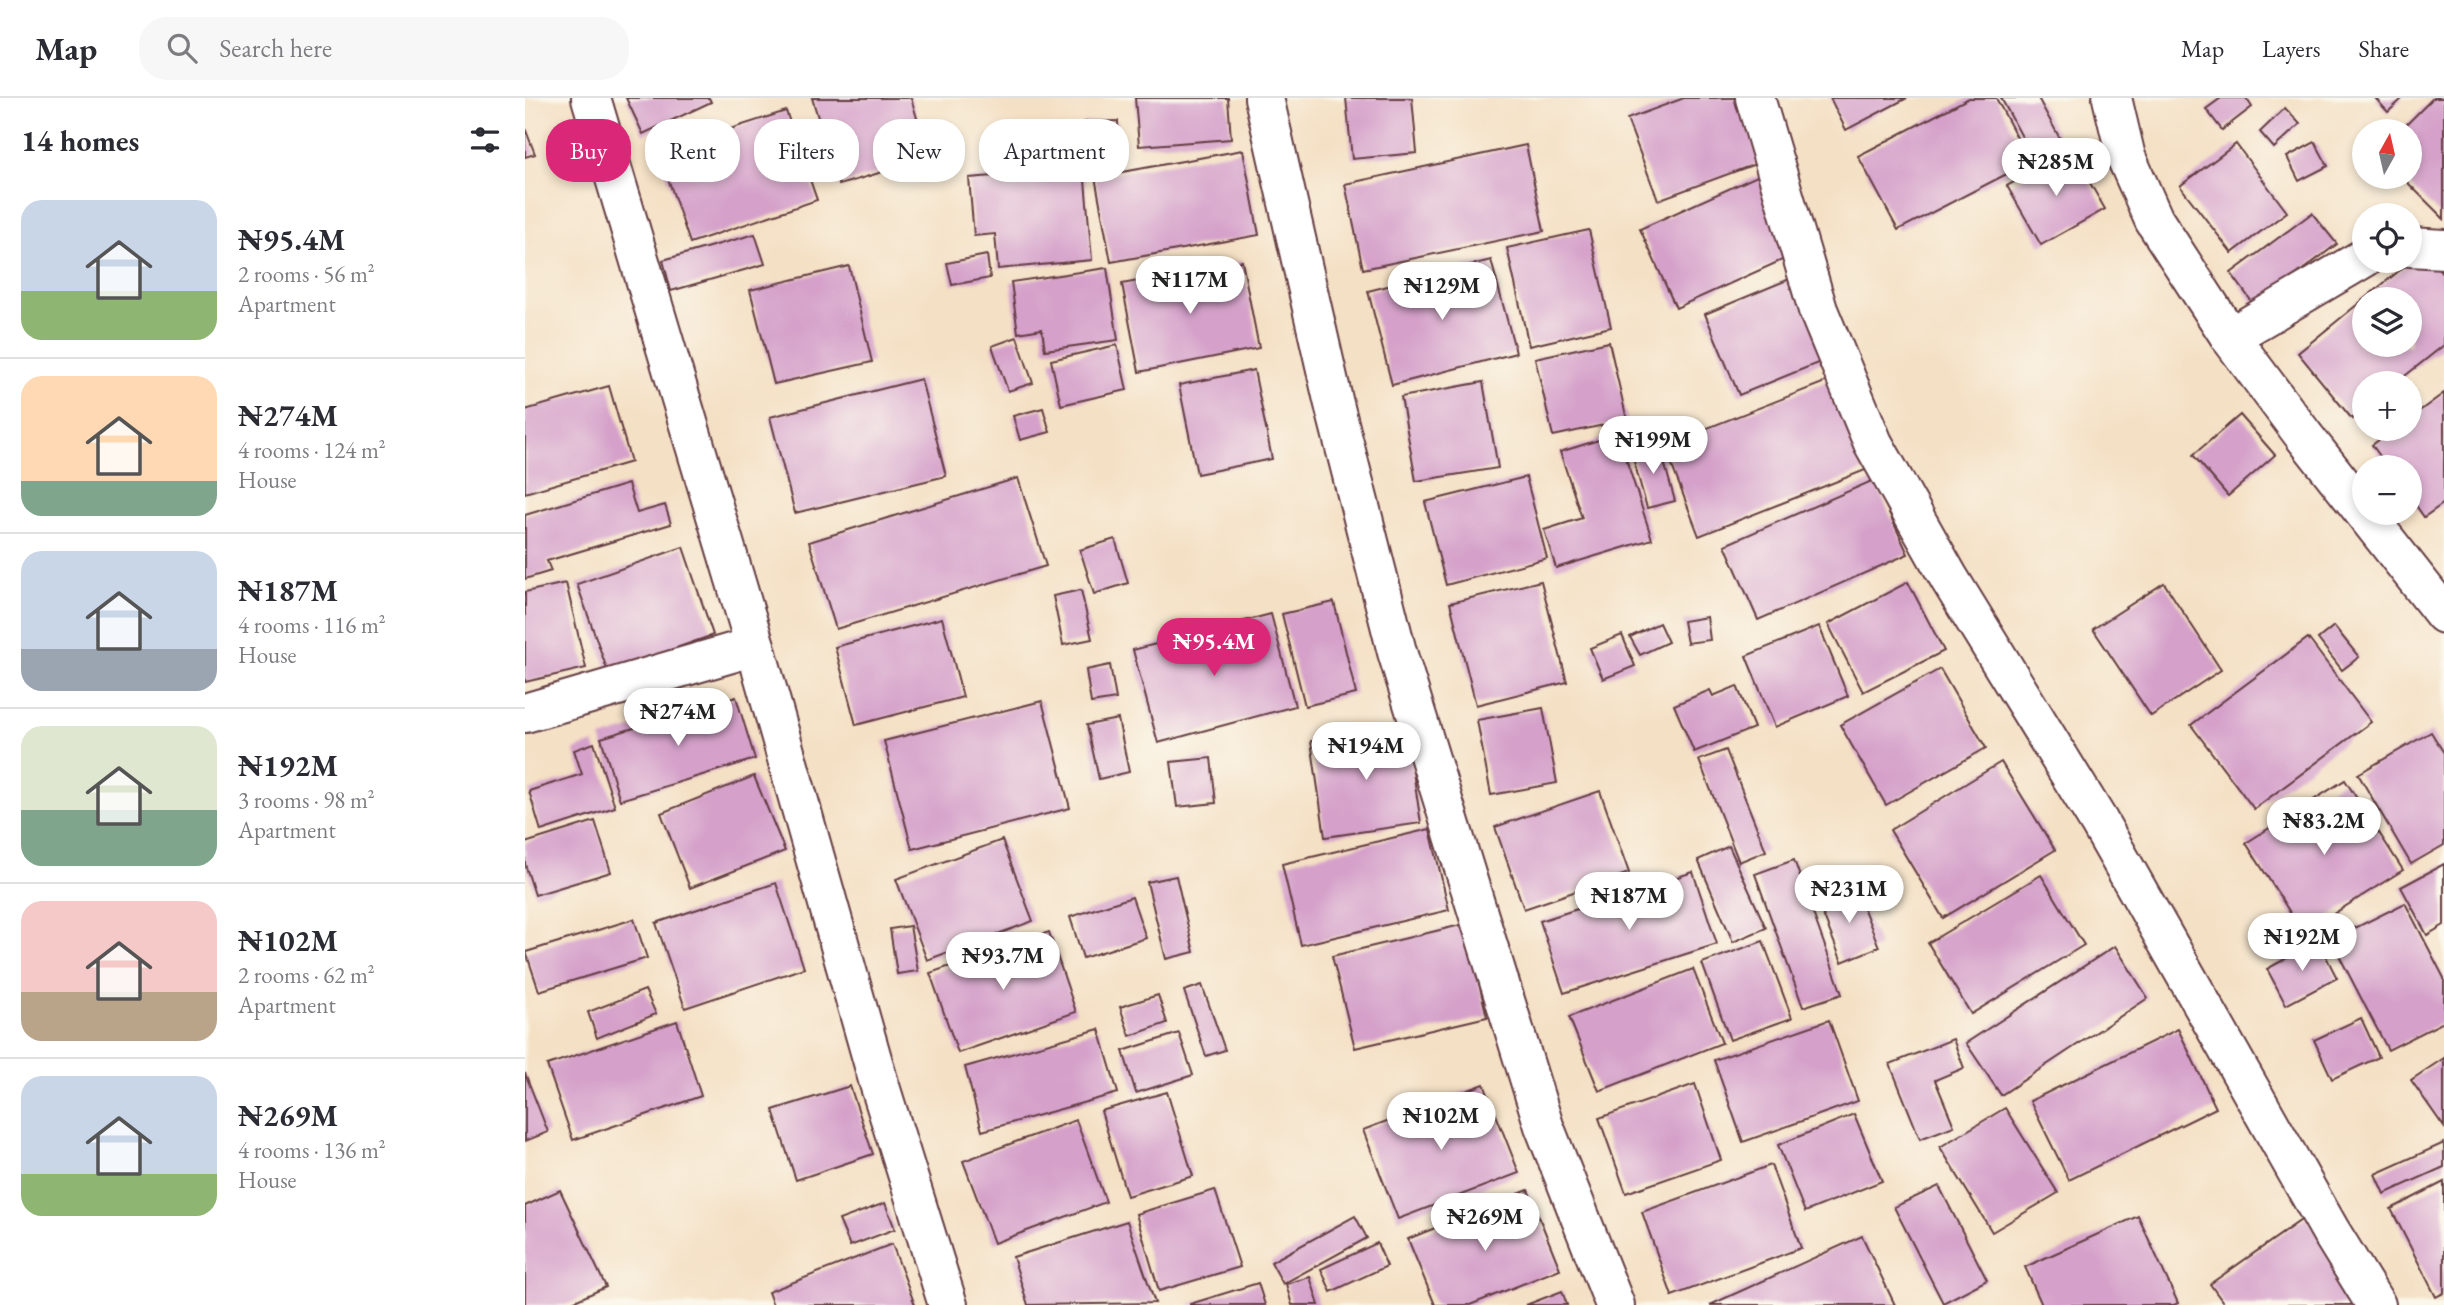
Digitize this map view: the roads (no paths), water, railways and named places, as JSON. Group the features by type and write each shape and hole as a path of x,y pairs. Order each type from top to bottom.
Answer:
{"street":[{"path":"591,98 755,646 878,1080 948,1305"},
{"path":"1264,98 1333,400 1397,652 1544,1126 1615,1305"},
{"path":"1755,98 1818,310 1873,443 1949,578 2099,822 2331,1232 2376,1305"},
{"path":"2112,98 2126,157 2154,220 2230,337 2444,614"},
{"path":"2422,248 2444,249"},
{"path":"2230,337 2352,265"},
{"path":"525,713 755,646"}]}
